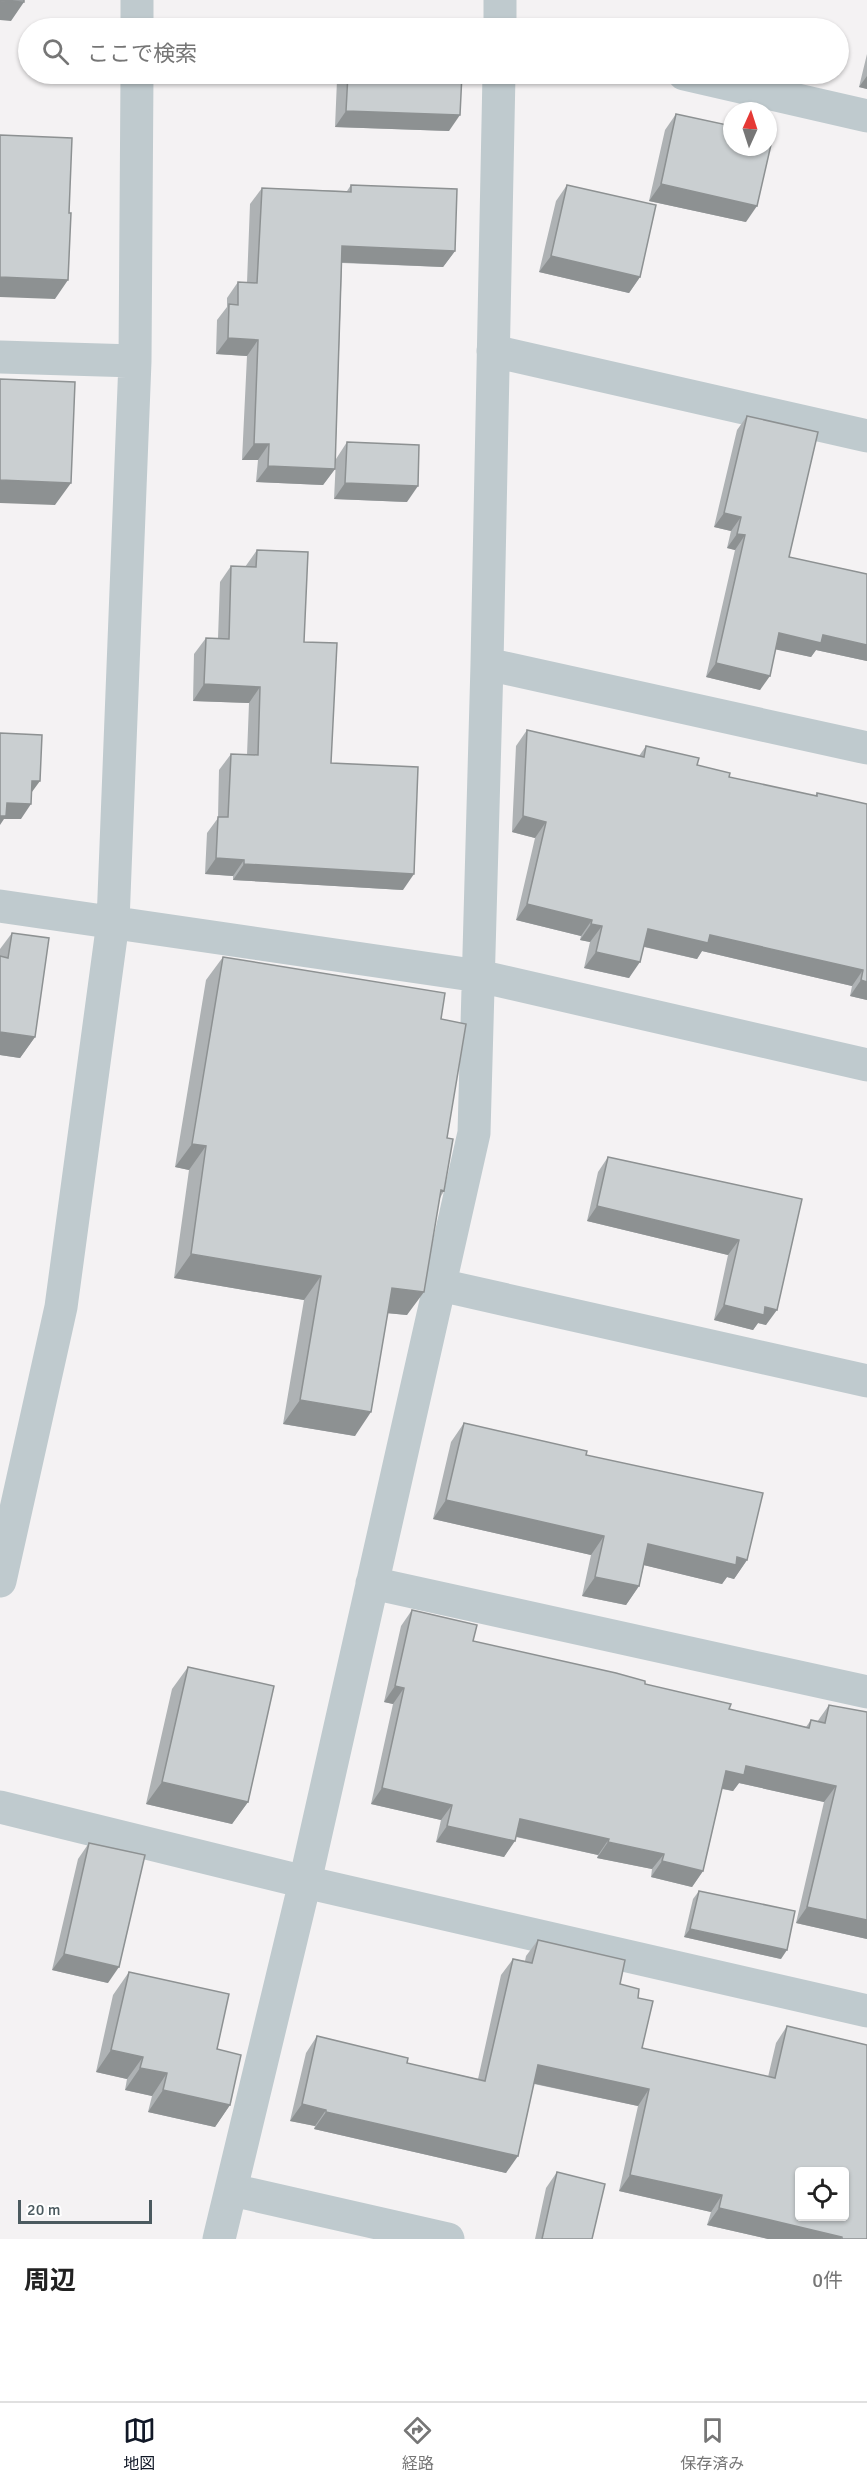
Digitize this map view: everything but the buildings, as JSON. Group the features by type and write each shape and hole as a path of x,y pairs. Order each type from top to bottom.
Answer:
{"street":[{"path":"137,0 137,18"},
{"path":"500,0 500,18"},
{"path":"0,1581 62,1307 113,922 135,361 137,84"},
{"path":"219,2239 305,1882 474,1133 487,664 499,84"},
{"path":"728,84 867,116"},
{"path":"493,351 867,435"},
{"path":"0,357 135,361"},
{"path":"487,664 867,748"},
{"path":"0,906 479,976 867,1065"},
{"path":"440,1285 867,1382"},
{"path":"372,1583 867,1692"},
{"path":"0,1808 305,1882 867,2011"},
{"path":"232,2190 448,2239"}]}
